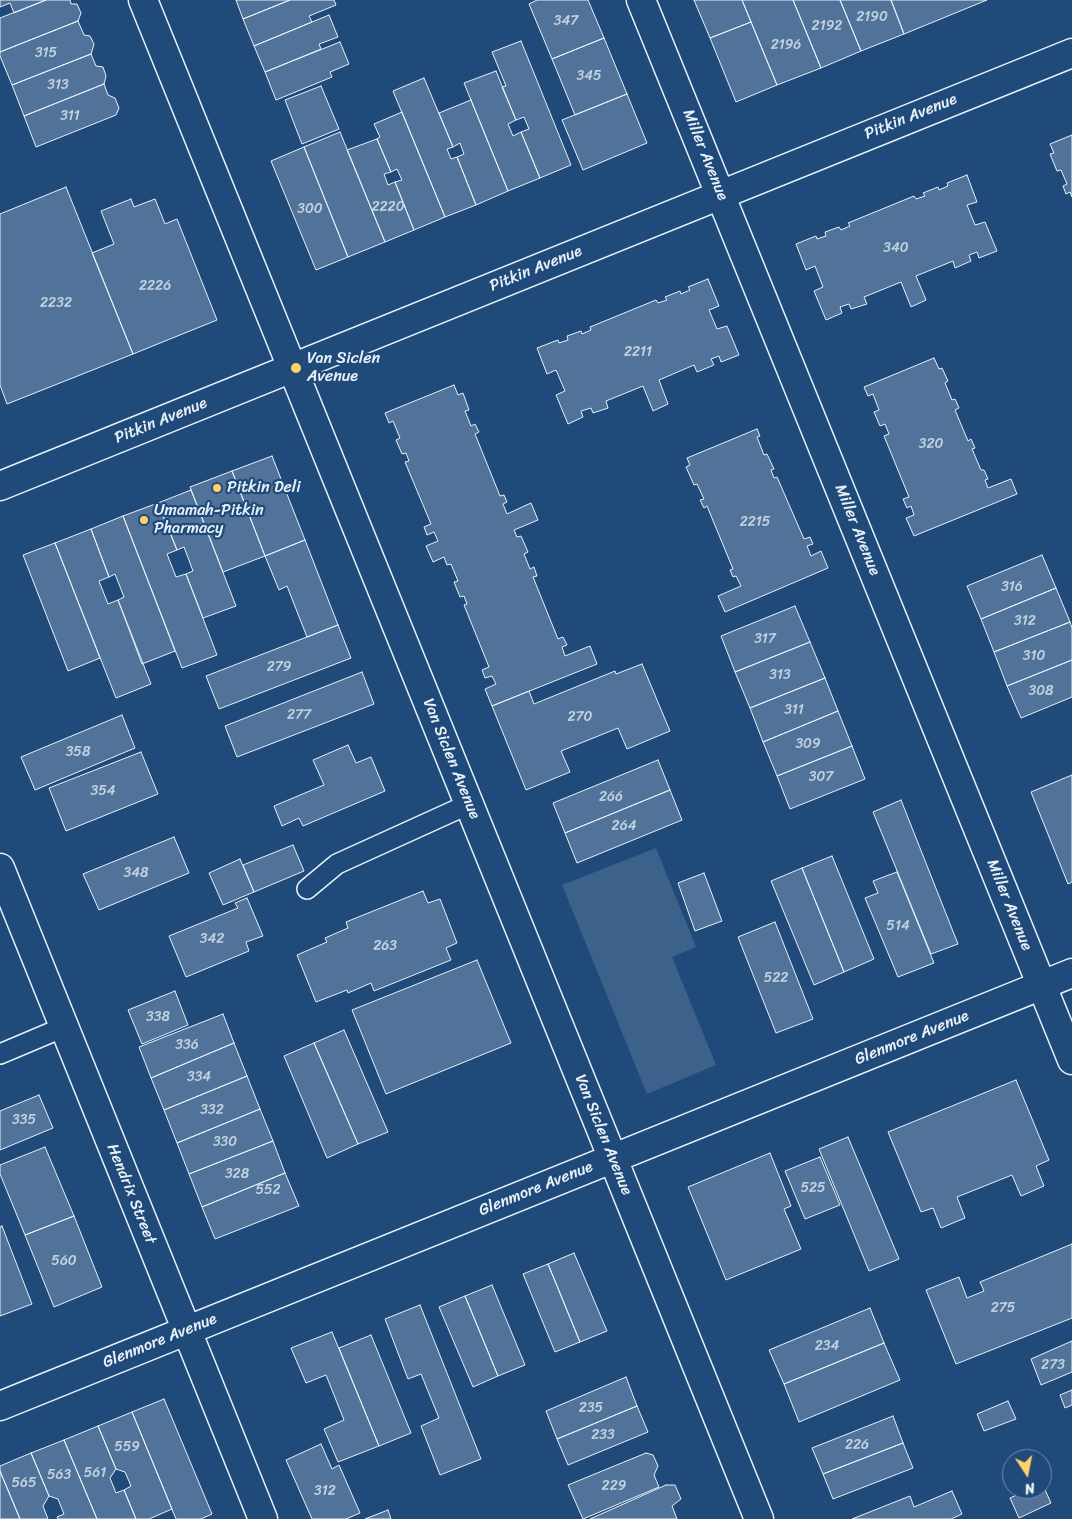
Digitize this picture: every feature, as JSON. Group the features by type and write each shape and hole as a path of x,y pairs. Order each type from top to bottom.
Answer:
{"street":[{"name":"Van Siclen Avenue","path":"143,0 759,1519"},
{"name":"Miller Avenue","path":"641,0 1072,1060"},
{"name":"Pitkin Avenue","path":"2,479 293,368 1072,53"},
{"name":"Hendrix Street","path":"0,868 263,1519"},
{"name":"Glenmore Avenue","path":"0,1406 1072,973"}],"lane":[{"path":"307,889 336,864 469,804"},
{"path":"0,1054 64,1027"}],"shaded area":[{"path":"656,848 696,947 672,957 716,1065 647,1094 562,885"}],"building":[{"path":"0,0 46,0 14,13 10,3 0,7"},
{"path":"46,0 70,0 71,4 77,4 81,13 78,21 0,52 0,18"},
{"path":"236,0 290,0 243,19"},
{"path":"290,0 334,0 336,5 309,16 312,22 254,46 243,19"},
{"path":"537,0 588,0 604,38 552,59 529,4"},
{"path":"694,0 742,0 751,22 710,38"},
{"path":"742,0 793,0 821,68 777,85"},
{"path":"793,0 840,0 861,51 821,68"},
{"path":"840,0 891,0 904,34 861,51"},
{"path":"891,0 987,0 904,34"},
{"path":"329,15 338,37 319,44 321,49 265,72 254,46"},
{"path":"78,21 84,35 90,36 94,44 91,54 12,85 0,52"},
{"path":"751,22 777,85 736,102 710,38"},
{"path":"604,38 627,94 575,115 552,59"},
{"path":"521,41 571,165 540,178 521,132 529,129 524,117 516,120 502,87 506,86 492,52"},
{"path":"340,42 349,64 330,72 332,77 276,100 265,72"},
{"path":"91,54 96,66 103,67 106,76 104,84 24,116 12,85"},
{"path":"496,71 516,120 508,124 513,136 521,132 540,178 508,191 464,83"},
{"path":"424,78 453,147 447,149 451,159 457,157 476,205 445,217 393,91"},
{"path":"104,84 108,95 115,98 119,108 116,115 36,147 24,116"},
{"path":"321,86 339,129 302,144 285,100"},
{"path":"627,94 647,143 583,170 562,120"},
{"path":"471,100 508,191 476,205 457,157 464,154 460,143 453,147 439,113"},
{"path":"402,112 445,217 414,230 395,182 402,180 397,169 391,172 377,139 380,137 374,124"},
{"path":"340,132 385,242 348,257 304,147"},
{"path":"1072,135 1072,197 1070,192 1066,194 1063,186 1067,184 1061,170 1057,171 1050,154 1054,153 1050,144"},
{"path":"377,139 391,172 384,174 388,185 395,182 414,230 385,242 347,150"},
{"path":"304,147 348,257 316,270 271,161"},
{"path":"967,175 977,202 967,205 975,225 985,222 997,251 979,258 977,252 969,255 971,261 955,268 953,261 916,276 926,300 911,307 901,282 864,297 867,304 851,309 849,304 840,307 842,313 826,320 814,291 823,287 815,266 806,270 796,244 816,236 817,239 826,236 825,232 839,227 841,230 850,226 848,223 914,196 916,199 925,196 923,193 938,187 939,190 948,186 947,183"},
{"path":"66,187 133,354 7,404 0,385 0,214"},
{"path":"131,199 134,207 155,199 165,224 177,219 217,320 133,354 92,253 114,244 101,211"},
{"path":"708,279 719,306 709,310 717,329 727,326 739,355 721,362 719,356 711,359 714,365 697,372 694,365 659,380 668,404 653,411 643,386 606,401 608,408 593,413 591,408 581,411 583,417 568,424 556,395 565,391 556,370 547,374 537,348 558,340 559,343 568,340 567,336 581,331 582,334 591,330 590,327 656,300 658,303 667,300 665,297 680,291 681,294 690,290 688,287"},
{"path":"934,358 939,369 942,368 948,381 945,383 952,400 955,399 959,408 955,410 968,441 971,439 975,448 972,449 981,470 984,470 988,479 985,480 988,488 1011,479 1017,494 914,536 906,518 914,515 911,506 907,508 903,499 909,497 884,436 889,434 885,424 880,426 874,412 879,410 873,394 868,396 864,387"},
{"path":"454,385 458,395 463,393 469,410 465,411 471,426 475,424 479,432 475,434 500,496 504,495 507,502 503,504 507,514 531,503 538,520 514,530 517,537 521,536 528,552 524,554 530,569 534,567 537,576 533,577 558,639 563,637 567,645 562,647 565,656 590,646 597,664 492,706 485,689 496,684 492,676 485,678 482,670 489,667 464,605 467,604 464,596 460,597 454,582 458,581 451,564 447,565 444,557 433,562 426,546 438,541 434,532 427,535 424,527 431,524 405,462 409,461 406,453 402,454 396,440 400,438 393,421 389,423 385,413"},
{"path":"757,429 760,436 757,437 764,455 767,454 774,469 771,470 774,478 777,477 804,539 810,537 813,544 807,546 811,556 821,551 828,568 725,612 718,596 741,586 736,576 733,577 730,570 733,569 707,506 704,508 700,500 704,499 697,484 694,485 686,467 690,465 687,458"},
{"path":"272,456 305,540 265,556 232,471"},
{"path":"232,471 265,556 223,572 190,487"},
{"path":"191,490 236,606 203,618 186,574 193,571 184,547 177,550 158,503"},
{"path":"158,503 177,550 167,554 176,577 186,574 217,655 182,668 123,516"},
{"path":"123,516 175,651 142,664 118,600 124,597 115,574 109,577 91,529"},
{"path":"91,529 109,577 99,581 108,604 118,600 151,684 116,698 55,543"},
{"path":"305,540 338,625 307,637 287,586 279,590 265,556"},
{"path":"55,543 100,658 68,671 23,555"},
{"path":"1042,555 1056,588 981,619 967,586"},
{"path":"1056,588 1070,622 994,652 981,619"},
{"path":"795,606 810,642 735,672 721,636"},
{"path":"1070,622 1072,628 1072,660 1007,686 994,652"},
{"path":"338,625 351,658 219,709 206,676"},
{"path":"810,642 825,678 750,708 735,672"},
{"path":"1072,660 1072,697 1021,718 1007,686"},
{"path":"642,664 670,731 627,749 618,728 561,751 570,772 526,790 492,706 529,691 534,704 615,671 616,674"},
{"path":"362,672 374,704 237,757 225,726"},
{"path":"825,678 838,711 763,742 750,708"},
{"path":"838,711 852,746 777,776 763,742"},
{"path":"122,715 135,748 35,790 21,757"},
{"path":"348,745 356,763 371,757 385,791 303,826 299,818 282,826 274,806 324,785 313,760"},
{"path":"852,746 865,779 790,809 777,776"},
{"path":"141,752 158,794 66,831 49,788"},
{"path":"658,760 670,790 565,833 553,803"},
{"path":"1072,775 1072,882 1068,884 1031,792"},
{"path":"670,790 682,820 577,863 565,833"},
{"path":"901,800 958,944 931,954 873,812"},
{"path":"174,837 189,873 99,910 83,874"},
{"path":"293,845 304,871 254,892 243,865"},
{"path":"832,856 874,959 844,972 802,868"},
{"path":"240,859 254,892 223,905 209,873"},
{"path":"802,868 844,972 814,985 771,881"},
{"path":"897,872 934,963 898,977 865,898 878,893 873,881"},
{"path":"704,873 722,921 695,931 678,883"},
{"path":"423,891 428,903 440,899 457,943 446,948 451,960 374,991 371,983 348,993 347,990 316,1002 297,955 327,942 325,938 348,928 346,922"},
{"path":"247,898 263,936 246,942 249,951 186,977 169,936 238,908 235,903"},
{"path":"775,922 813,1019 776,1033 738,937"},
{"path":"477,960 511,1043 386,1094 352,1010"},
{"path":"175,991 188,1025 142,1044 128,1010"},
{"path":"223,1014 234,1043 151,1078 139,1047"},
{"path":"344,1030 388,1132 358,1144 314,1043"},
{"path":"234,1043 247,1076 164,1110 151,1078"},
{"path":"314,1043 358,1144 327,1158 284,1056"},
{"path":"247,1076 260,1109 177,1143 164,1110"},
{"path":"1016,1080 1049,1160 1036,1166 1044,1186 1021,1196 1012,1175 957,1197 965,1218 941,1228 933,1208 921,1212 888,1132"},
{"path":"39,1095 53,1128 0,1150 0,1111"},
{"path":"260,1109 273,1141 189,1174 177,1143"},
{"path":"848,1137 899,1259 869,1271 819,1149"},
{"path":"273,1141 285,1173 202,1207 189,1174"},
{"path":"45,1147 74,1216 25,1235 0,1174 0,1165"},
{"path":"770,1153 791,1206 784,1209 801,1249 726,1280 688,1187"},
{"path":"820,1157 840,1205 805,1219 785,1171"},
{"path":"285,1173 299,1206 215,1239 202,1207"},
{"path":"74,1216 102,1287 54,1307 25,1235"},
{"path":"2,1226 32,1304 0,1316 0,1227"},
{"path":"1072,1244 1072,1318 956,1364 926,1290 959,1277 967,1298 984,1291 980,1282"},
{"path":"574,1253 607,1331 580,1342 548,1264"},
{"path":"548,1264 580,1342 555,1352 523,1274"},
{"path":"492,1285 525,1365 498,1376 465,1296"},
{"path":"465,1296 498,1376 473,1387 439,1307"},
{"path":"420,1305 481,1459 440,1475 421,1426 439,1418 421,1374 408,1379 385,1319"},
{"path":"870,1308 884,1343 784,1384 769,1350"},
{"path":"332,1332 379,1446 338,1462 324,1429 344,1420 326,1375 306,1383 291,1348"},
{"path":"371,1335 411,1433 379,1446 339,1348"},
{"path":"1072,1341 1072,1372 1041,1385 1031,1359"},
{"path":"884,1343 900,1380 799,1422 784,1384"},
{"path":"626,1377 637,1406 557,1439 546,1411"},
{"path":"1072,1390 1072,1405 1065,1408 1060,1395"},
{"path":"164,1399 212,1514 201,1519 176,1519 132,1412"},
{"path":"1008,1401 1016,1419 984,1431 977,1414"},
{"path":"637,1406 648,1432 568,1465 557,1439"},
{"path":"132,1412 172,1509 149,1519 136,1519 124,1490 131,1486 125,1472 116,1469 98,1426"},
{"path":"893,1416 903,1443 823,1474 812,1448"},
{"path":"98,1426 116,1469 110,1478 116,1493 124,1490 136,1519 97,1519 64,1440"},
{"path":"64,1440 97,1519 58,1519 57,1517 64,1514 58,1499 49,1496 31,1453"},
{"path":"903,1443 913,1468 833,1499 823,1474"},
{"path":"321,1444 332,1469 339,1465 360,1513 346,1519 312,1519 286,1460"},
{"path":"31,1453 49,1496 43,1506 48,1519 20,1519 0,1471 0,1466"},
{"path":"646,1453 653,1455 658,1466 654,1475 659,1487 583,1519 568,1485"},
{"path":"0,1471 20,1519 0,1519"},
{"path":"666,1485 675,1485 681,1499 672,1506 677,1519 590,1519"},
{"path":"952,1491 962,1514 951,1519 852,1519 910,1496 914,1507"},
{"path":"1010,1499 1049,1499 1051,1503 1019,1518"},
{"path":"388,1510 391,1519 365,1519"}],"place":[{"name":"Van Siclen Avenue","path":"296,368"},
{"name":"Pitkin Deli","path":"217,488"},
{"name":"Umamah-Pitkin Pharmacy","path":"144,520"}]}
